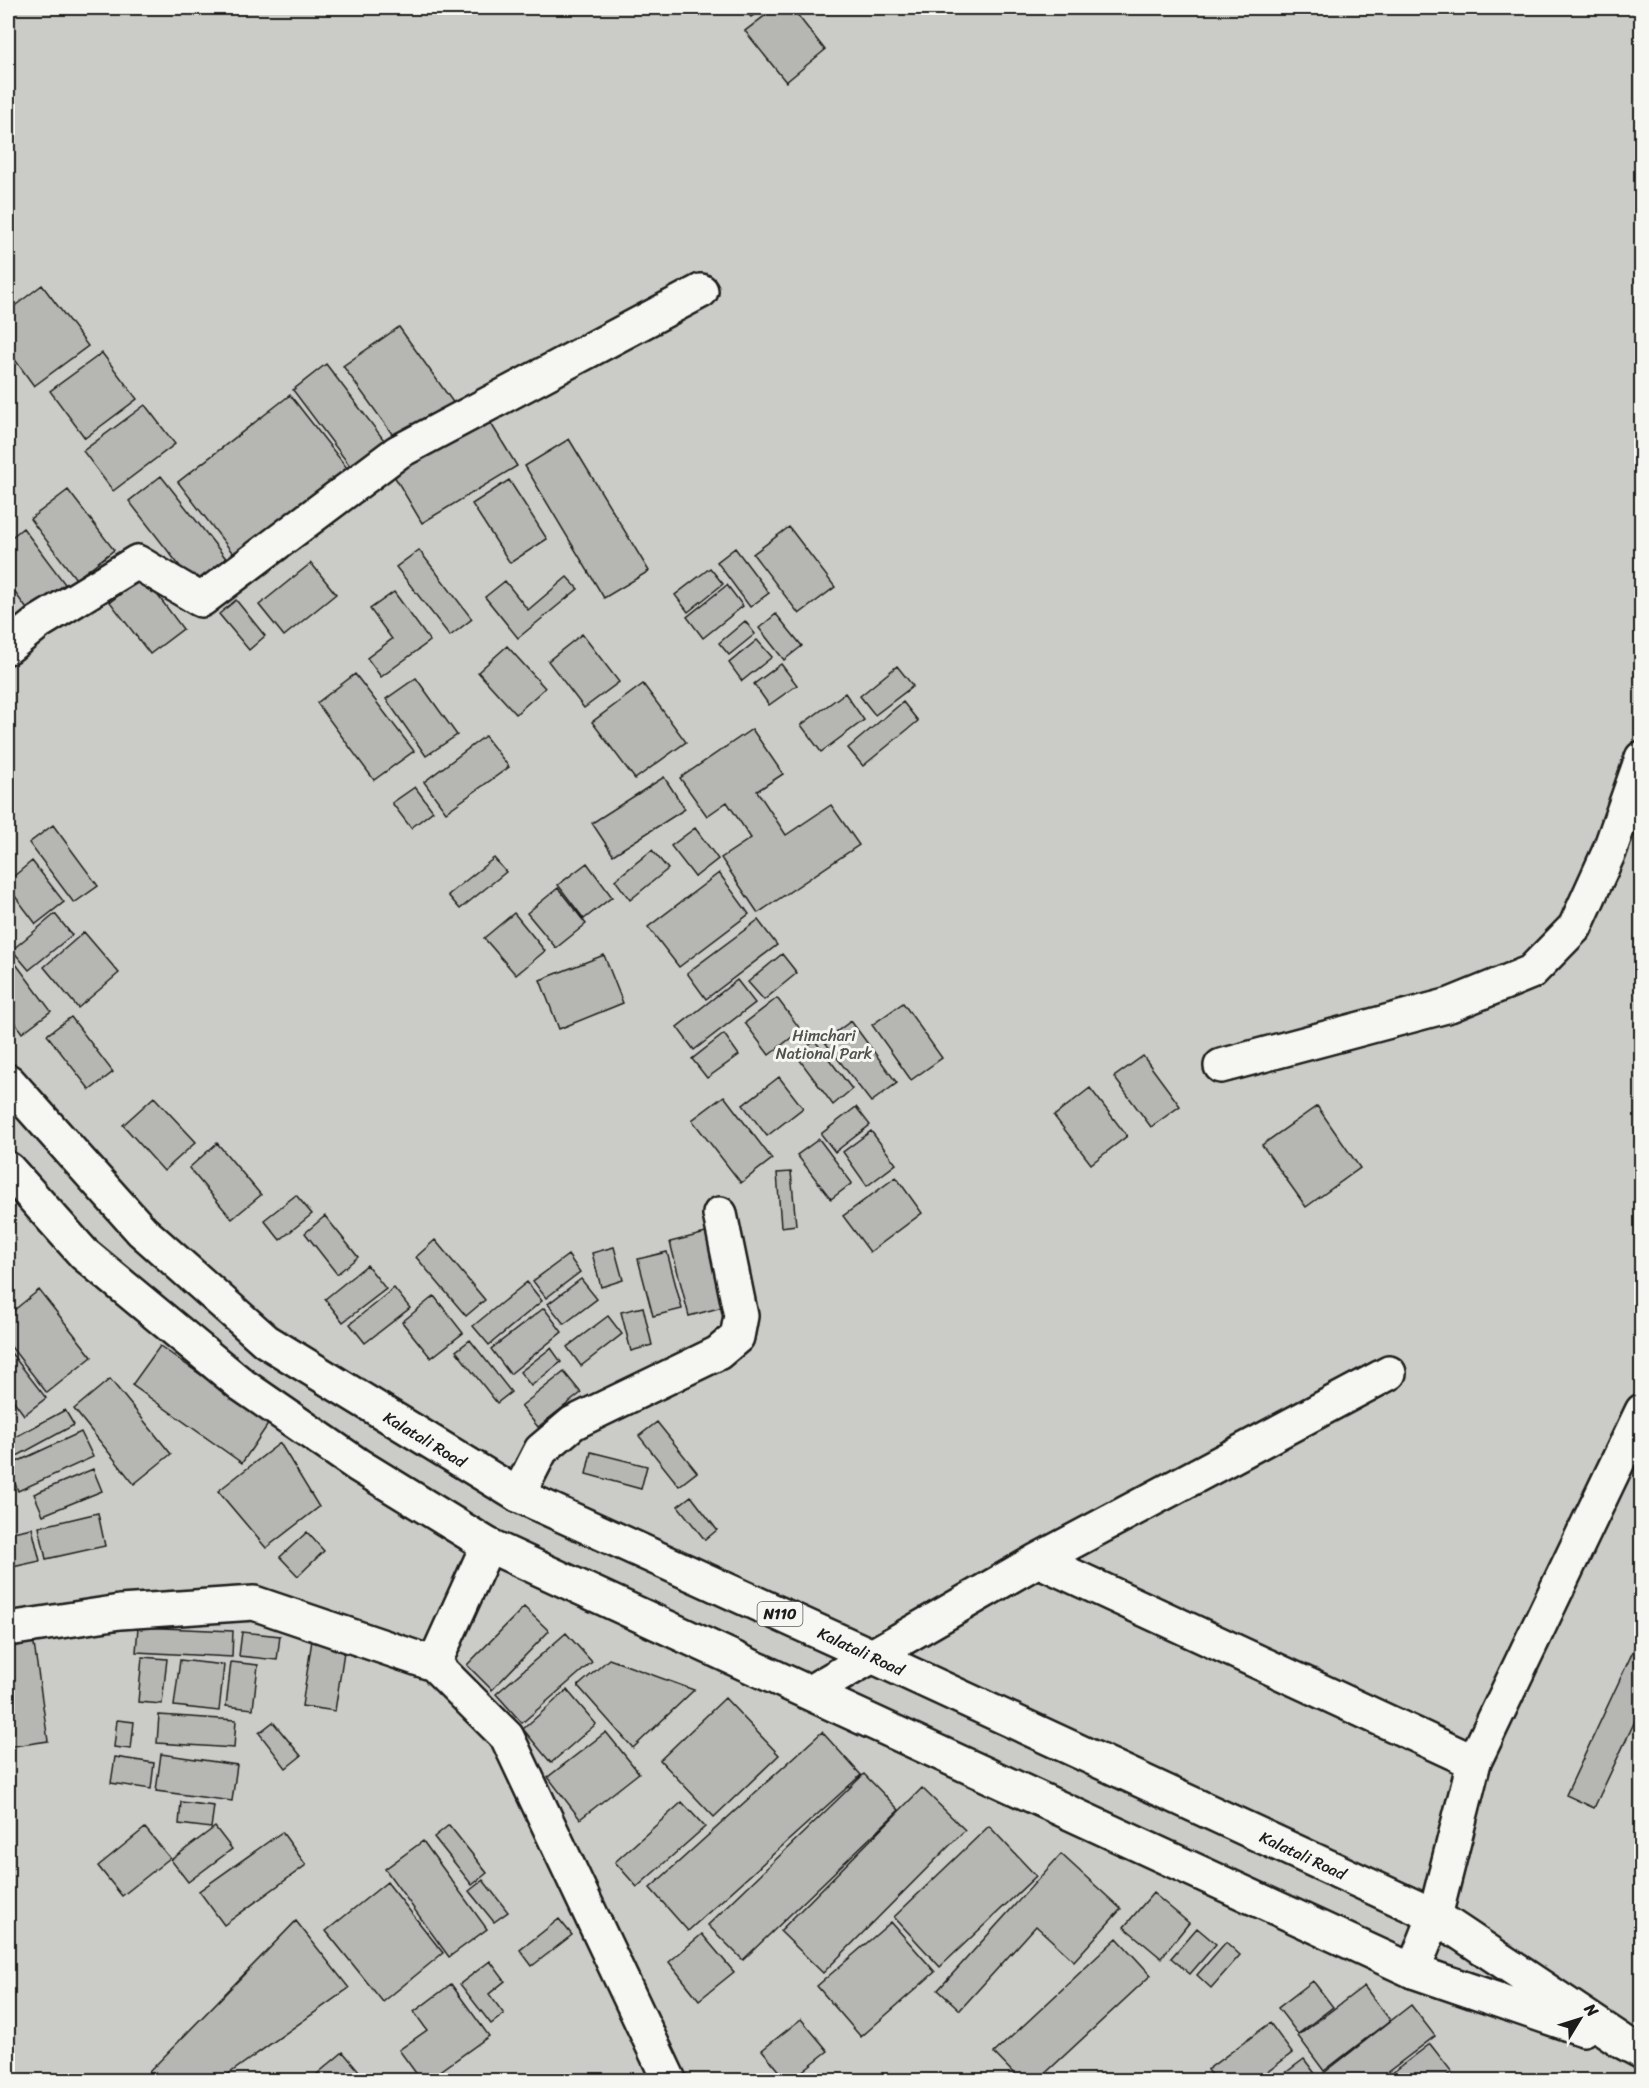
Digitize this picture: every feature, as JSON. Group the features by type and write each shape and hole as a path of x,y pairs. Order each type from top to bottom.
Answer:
{"main road":[{"path":"8,647 39,622 137,562 201,600 398,452 701,291"},
{"path":"1221,1066 1450,1005 1531,972 1575,927 1609,852 1641,758"},
{"name":"Kalatali Road","path":"8,1081 142,1232 266,1341 518,1495 1434,1916 1633,2048"},
{"name":"Kalatali Road","path":"8,1169 84,1254 242,1385 358,1465 488,1545 1413,1971 1633,2048"},
{"path":"518,1495 541,1450 573,1423 718,1353 737,1337 741,1316 720,1214"},
{"path":"810,1692 1038,1560 1389,1374"},
{"path":"1413,1971 1434,1916 1474,1762 1641,1411"},
{"path":"434,1664 488,1545"},
{"path":"1038,1560 1474,1762"},
{"path":"8,1629 120,1612 254,1603 434,1664 507,1737 669,2080"}],"green space":[{"name":"Himchari National Park","path":"8,8 1641,8 1641,2080 8,2080"}],"building":[{"path":"743,8 764,8 751,17"},
{"path":"775,8 792,8 825,50 786,82 745,31"},
{"path":"42,285 88,346 34,386 8,350 8,311"},
{"path":"399,327 455,405 400,445 343,366"},
{"path":"102,353 137,399 85,438 50,391"},
{"path":"326,364 387,444 353,470 293,390"},
{"path":"290,395 351,473 238,560 178,482"},
{"path":"145,405 175,444 113,491 83,451"},
{"path":"487,417 517,466 422,523 393,474"},
{"path":"569,439 649,571 604,598 525,466"},
{"path":"161,476 228,561 196,587 129,501"},
{"path":"509,480 547,539 510,563 472,504"},
{"path":"68,490 114,550 76,579 30,519"},
{"path":"789,527 835,587 799,614 753,554"},
{"path":"23,528 65,584 29,612 8,583 8,540"},
{"path":"735,548 769,593 750,607 717,562"},
{"path":"419,550 472,619 450,636 396,567"},
{"path":"311,563 336,594 284,636 259,605"},
{"path":"710,568 723,584 688,612 675,595"},
{"path":"144,577 183,629 150,654 110,602"},
{"path":"567,577 578,589 518,638 485,597 505,581 528,610"},
{"path":"727,585 743,606 703,638 687,617"},
{"path":"394,592 430,641 381,677 367,658 392,639 370,609"},
{"path":"236,600 265,636 249,650 219,614"},
{"path":"776,614 802,646 784,660 759,628"},
{"path":"745,621 755,634 729,655 719,643"},
{"path":"582,634 619,682 584,708 548,661"},
{"path":"757,640 772,657 742,681 729,663"},
{"path":"507,646 545,688 516,714 478,672"},
{"path":"781,664 797,685 769,705 754,684"},
{"path":"897,666 913,686 875,715 860,696"},
{"path":"355,674 414,751 374,780 317,703"},
{"path":"416,678 457,735 426,756 386,699"},
{"path":"643,684 686,742 635,779 592,722"},
{"path":"845,693 864,720 821,752 801,725"},
{"path":"903,702 918,721 863,766 848,748"},
{"path":"752,729 783,774 757,791 786,835 831,805 859,845 758,913 721,858 751,838 727,802 707,816 680,778"},
{"path":"485,736 509,767 446,812 424,782"},
{"path":"664,777 685,809 613,855 592,823"},
{"path":"415,787 433,811 411,828 392,803"},
{"path":"53,825 98,886 74,903 29,843"},
{"path":"695,828 718,859 695,877 671,846"},
{"path":"652,850 668,869 630,900 615,880"},
{"path":"494,858 506,872 460,909 448,895"},
{"path":"32,861 64,902 36,924 8,887 8,881"},
{"path":"587,863 612,897 584,919 558,885"},
{"path":"719,873 749,914 679,967 648,927"},
{"path":"558,888 586,924 556,948 527,913"},
{"path":"514,913 545,951 516,975 484,938"},
{"path":"55,914 72,935 29,970 12,950"},
{"path":"758,920 777,945 706,999 687,973"},
{"path":"84,932 119,973 78,1008 44,967"},
{"path":"782,954 797,973 764,1000 748,982"},
{"path":"604,955 623,1003 559,1029 540,980"},
{"path":"16,964 51,1011 22,1033 8,1013 8,971"},
{"path":"737,980 755,1003 694,1050 677,1027"},
{"path":"777,998 801,1030 769,1055 745,1023"},
{"path":"903,1003 942,1058 911,1080 872,1025"},
{"path":"71,1017 113,1072 90,1090 47,1035"},
{"path":"851,1021 897,1083 871,1102 824,1041"},
{"path":"724,1034 739,1055 707,1078 692,1059"},
{"path":"815,1041 852,1089 833,1105 796,1055"},
{"path":"1143,1056 1180,1106 1151,1127 1114,1077"},
{"path":"779,1077 803,1108 767,1136 743,1105"},
{"path":"1090,1088 1127,1136 1091,1164 1054,1116"},
{"path":"724,1096 772,1159 741,1183 692,1120"},
{"path":"154,1097 196,1142 164,1171 123,1125"},
{"path":"1317,1106 1360,1168 1306,1207 1262,1145"},
{"path":"856,1107 870,1125 835,1152 821,1134"},
{"path":"871,1131 896,1164 867,1186 843,1152"},
{"path":"819,1139 852,1183 831,1199 797,1155"},
{"path":"217,1143 261,1195 232,1219 189,1168"},
{"path":"791,1172 796,1225 781,1227 777,1173"},
{"path":"896,1177 922,1213 870,1252 843,1216"},
{"path":"296,1195 312,1214 280,1240 264,1220"},
{"path":"325,1216 358,1257 337,1274 305,1233"},
{"path":"710,1232 730,1305 689,1316 670,1242"},
{"path":"435,1240 485,1300 466,1316 416,1257"},
{"path":"614,1247 623,1280 601,1287 592,1253"},
{"path":"667,1252 682,1309 653,1316 638,1259"},
{"path":"568,1255 580,1272 546,1298 533,1281"},
{"path":"367,1265 386,1289 343,1322 325,1299"},
{"path":"581,1279 597,1299 564,1324 548,1304"},
{"path":"527,1282 542,1301 489,1345 473,1326"},
{"path":"394,1288 410,1308 365,1343 350,1324"},
{"path":"39,1290 92,1357 47,1393 8,1343 8,1315"},
{"path":"434,1296 463,1333 431,1358 402,1322"},
{"path":"643,1307 652,1345 631,1351 621,1312"},
{"path":"544,1308 562,1332 510,1374 491,1349"},
{"path":"608,1316 622,1334 581,1366 567,1347"},
{"path":"470,1340 511,1392 497,1403 456,1351"},
{"path":"160,1346 269,1423 242,1463 132,1385"},
{"path":"551,1348 561,1362 531,1386 520,1372"},
{"path":"8,1349 46,1398 24,1415 8,1393"},
{"path":"564,1372 581,1393 538,1427 521,1406"},
{"path":"110,1379 171,1454 134,1484 74,1409"},
{"path":"65,1410 74,1425 8,1461 8,1441"},
{"path":"657,1422 697,1472 679,1486 639,1436"},
{"path":"81,1432 93,1457 18,1491 8,1466"},
{"path":"280,1443 319,1507 266,1548 218,1491"},
{"path":"591,1452 647,1466 641,1489 586,1474"},
{"path":"93,1469 102,1491 43,1515 34,1494"},
{"path":"691,1496 717,1530 705,1540 678,1506"},
{"path":"98,1513 105,1546 46,1559 39,1527"},
{"path":"32,1528 40,1561 8,1568 8,1533"},
{"path":"307,1532 324,1551 298,1576 280,1557"},
{"path":"524,1607 549,1631 492,1690 467,1665"},
{"path":"138,1627 233,1631 232,1657 136,1652"},
{"path":"32,1630 48,1741 8,1747 8,1633"},
{"path":"242,1632 280,1636 277,1660 239,1656"},
{"path":"1642,1632 1642,1706 1594,1808 1566,1795"},
{"path":"566,1633 592,1662 522,1723 496,1694"},
{"path":"312,1640 345,1645 335,1711 302,1706"},
{"path":"142,1657 167,1659 162,1704 138,1702"},
{"path":"609,1659 694,1690 633,1748 578,1686"},
{"path":"180,1660 224,1665 219,1711 174,1706"},
{"path":"231,1662 258,1665 253,1709 226,1706"},
{"path":"567,1690 596,1724 551,1763 523,1729"},
{"path":"725,1698 779,1755 714,1817 660,1760"},
{"path":"159,1715 236,1720 234,1748 157,1743"},
{"path":"117,1720 134,1722 131,1749 114,1747"},
{"path":"273,1722 301,1756 286,1768 259,1733"},
{"path":"606,1732 639,1773 580,1819 548,1777"},
{"path":"822,1732 861,1775 688,1931 650,1888"},
{"path":"161,1754 237,1765 232,1801 156,1791"},
{"path":"115,1757 154,1763 151,1789 111,1783"},
{"path":"864,1774 899,1810 743,1960 708,1925"},
{"path":"922,1788 965,1830 823,1973 780,1931"},
{"path":"181,1802 214,1806 211,1828 179,1824"},
{"path":"682,1802 705,1827 637,1887 615,1862"},
{"path":"449,1825 487,1873 472,1885 434,1837"},
{"path":"989,1826 1036,1876 940,1967 894,1917"},
{"path":"215,1827 232,1849 188,1882 171,1860"},
{"path":"145,1828 170,1858 122,1896 98,1866"},
{"path":"282,1832 306,1865 224,1925 199,1891"},
{"path":"423,1841 487,1929 449,1957 385,1869"},
{"path":"1061,1854 1121,1909 1074,1961 1036,1926 960,2010 938,1990"},
{"path":"483,1880 508,1912 494,1922 469,1891"},
{"path":"387,1882 443,1953 383,2002 326,1931"},
{"path":"1153,1893 1189,1923 1161,1958 1124,1927"},
{"path":"559,1919 572,1935 532,1966 520,1950"},
{"path":"296,1921 349,1988 220,2080 154,2080 149,2072"},
{"path":"891,1922 935,1972 861,2037 817,1986"},
{"path":"1197,1928 1216,1944 1190,1974 1171,1958"},
{"path":"702,1934 734,1972 699,2000 669,1962"},
{"path":"1117,1938 1151,1975 1038,2080 1020,2080 994,2053"},
{"path":"1226,1942 1240,1955 1211,1988 1197,1975"},
{"path":"490,1961 505,1981 489,1994 504,2014 491,2024 460,1984"},
{"path":"1313,1981 1333,2007 1298,2034 1278,2008"},
{"path":"451,1984 489,2036 428,2080 421,2080 399,2050 427,2030 414,2012"},
{"path":"1364,1986 1390,2020 1324,2071 1298,2036"},
{"path":"1411,2005 1435,2036 1377,2080 1330,2080 1324,2073"},
{"path":"801,2019 828,2051 791,2080 787,2080 762,2050"},
{"path":"1270,2023 1292,2053 1257,2080 1215,2080 1207,2070"},
{"path":"1430,2044 1452,2072 1441,2080 1383,2080"},
{"path":"343,2052 365,2078 362,2080 310,2080"},
{"path":"1304,2059 1320,2080 1276,2080"}]}
